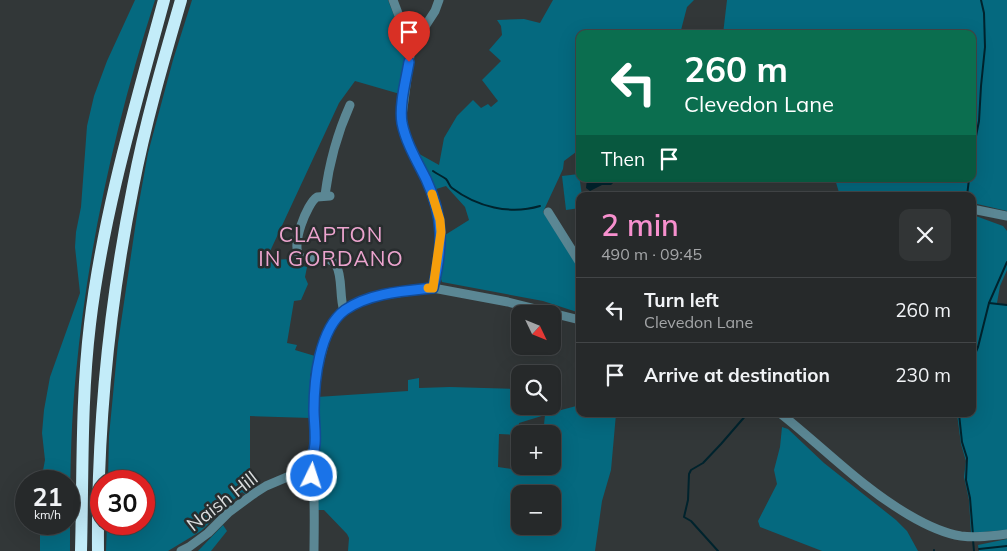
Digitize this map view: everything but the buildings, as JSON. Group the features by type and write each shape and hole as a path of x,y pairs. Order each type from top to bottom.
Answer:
{"highway":[{"path":"81,551 83,409 90,323 116,184 164,0"},
{"path":"98,551 100,449 104,386 120,259 142,144 181,0"}],"street":[{"path":"393,0 411,48"},
{"path":"433,288 440,243 440,220 429,186 410,148 402,122 411,48 435,10 439,0"},
{"path":"344,311 340,298 336,265 326,259 302,257 297,251 298,236 310,203 317,197 328,196 330,165 340,129 350,105"},
{"path":"976,210 1007,216"},
{"path":"548,212 576,257"},
{"path":"314,551 312,466 309,463 314,452 314,393 318,368 330,329 344,311 356,303 377,296 433,288 508,302 576,319"},
{"path":"784,417 848,472 886,501 932,528 960,536 976,537 1007,534"},
{"name":"Naish Hill","path":"181,551 208,533 228,512 255,493 266,486 299,472 309,463"}],"shaded area":[{"path":"135,0 155,0 128,91 105,184 96,231 81,325 76,373 71,470 43,470 45,460 42,433 50,377 80,293 75,247 81,207 87,126 94,96 107,61"},
{"path":"192,0 388,0 405,44 406,52 400,94 355,81 339,103 266,260 294,259 299,265 307,267 305,277 308,284 301,300 294,301 287,343 297,345 295,350 315,356 310,377 311,418 250,416 250,493 245,494 242,492 201,531 168,551 106,551 107,535 155,535 155,470 108,470 109,436 118,343 138,208 148,153 173,60"},
{"path":"553,0 694,0 687,7 681,30 576,30 576,152 564,161 563,169 543,212 576,264 576,312 561,307 561,305 543,301 442,282 440,276 445,235 469,220 465,207 446,186 433,190 414,151 439,165 444,138 457,116 473,100 481,108 488,104 491,107 498,101 482,80 501,61 489,50 502,35 501,26 497,20 524,19 540,23"},
{"path":"727,0 1007,0 1007,211 976,204 976,192 839,192 836,182 976,182 976,30 723,30"},
{"path":"576,174 576,182 580,182 581,192 576,192 576,209 566,210 562,176"},
{"path":"587,182 614,182 611,185 602,185 590,191 586,188"},
{"path":"976,216 1003,226 1007,231 1007,270 1000,286 997,303 1007,305 1007,530 971,533 969,500 964,477 966,461 961,444 957,417 976,417"},
{"path":"419,378 419,388 511,389 511,415 545,415 561,415 561,410 576,406 576,417 616,417 611,470 602,501 595,551 348,551 349,538 347,534 324,510 318,510 319,440 317,397 408,391 408,380"},
{"path":"782,427 788,429 824,463 896,520 907,531 918,551 822,551 760,527 758,521 777,484 774,470 780,447"},
{"path":"223,525 227,531 211,551 198,551"},
{"path":"40,535 70,535 70,551 40,551"},
{"path":"1007,539 1007,551 979,551 978,545"}],"waterway":[{"path":"976,136 985,47 984,13 981,0"},
{"path":"433,171 446,179 451,187 462,195 483,204 517,210 540,206"},
{"path":"967,192 969,182"},
{"path":"976,352 989,303 1007,262"},
{"path":"989,303 1007,305"},
{"path":"718,551 691,521 684,517 688,500 689,474 691,470 703,463 744,417"},
{"path":"959,417 962,442 967,458 966,480 970,498 973,535"},
{"path":"973,540 974,551"},
{"path":"979,549 1007,546"}],"slow traffic":[{"path":"428,288 433,288 441,237 440,220 432,194"}],"district":[{"name":"CLAPTON IN GORDANO","path":"331,247"}],"route":[{"path":"312,476 312,466 309,463 313,457 315,439 315,378 325,341 334,322 344,311 356,303 370,298 398,292 433,288 441,227 429,186 410,148 402,122 409,62"}]}
